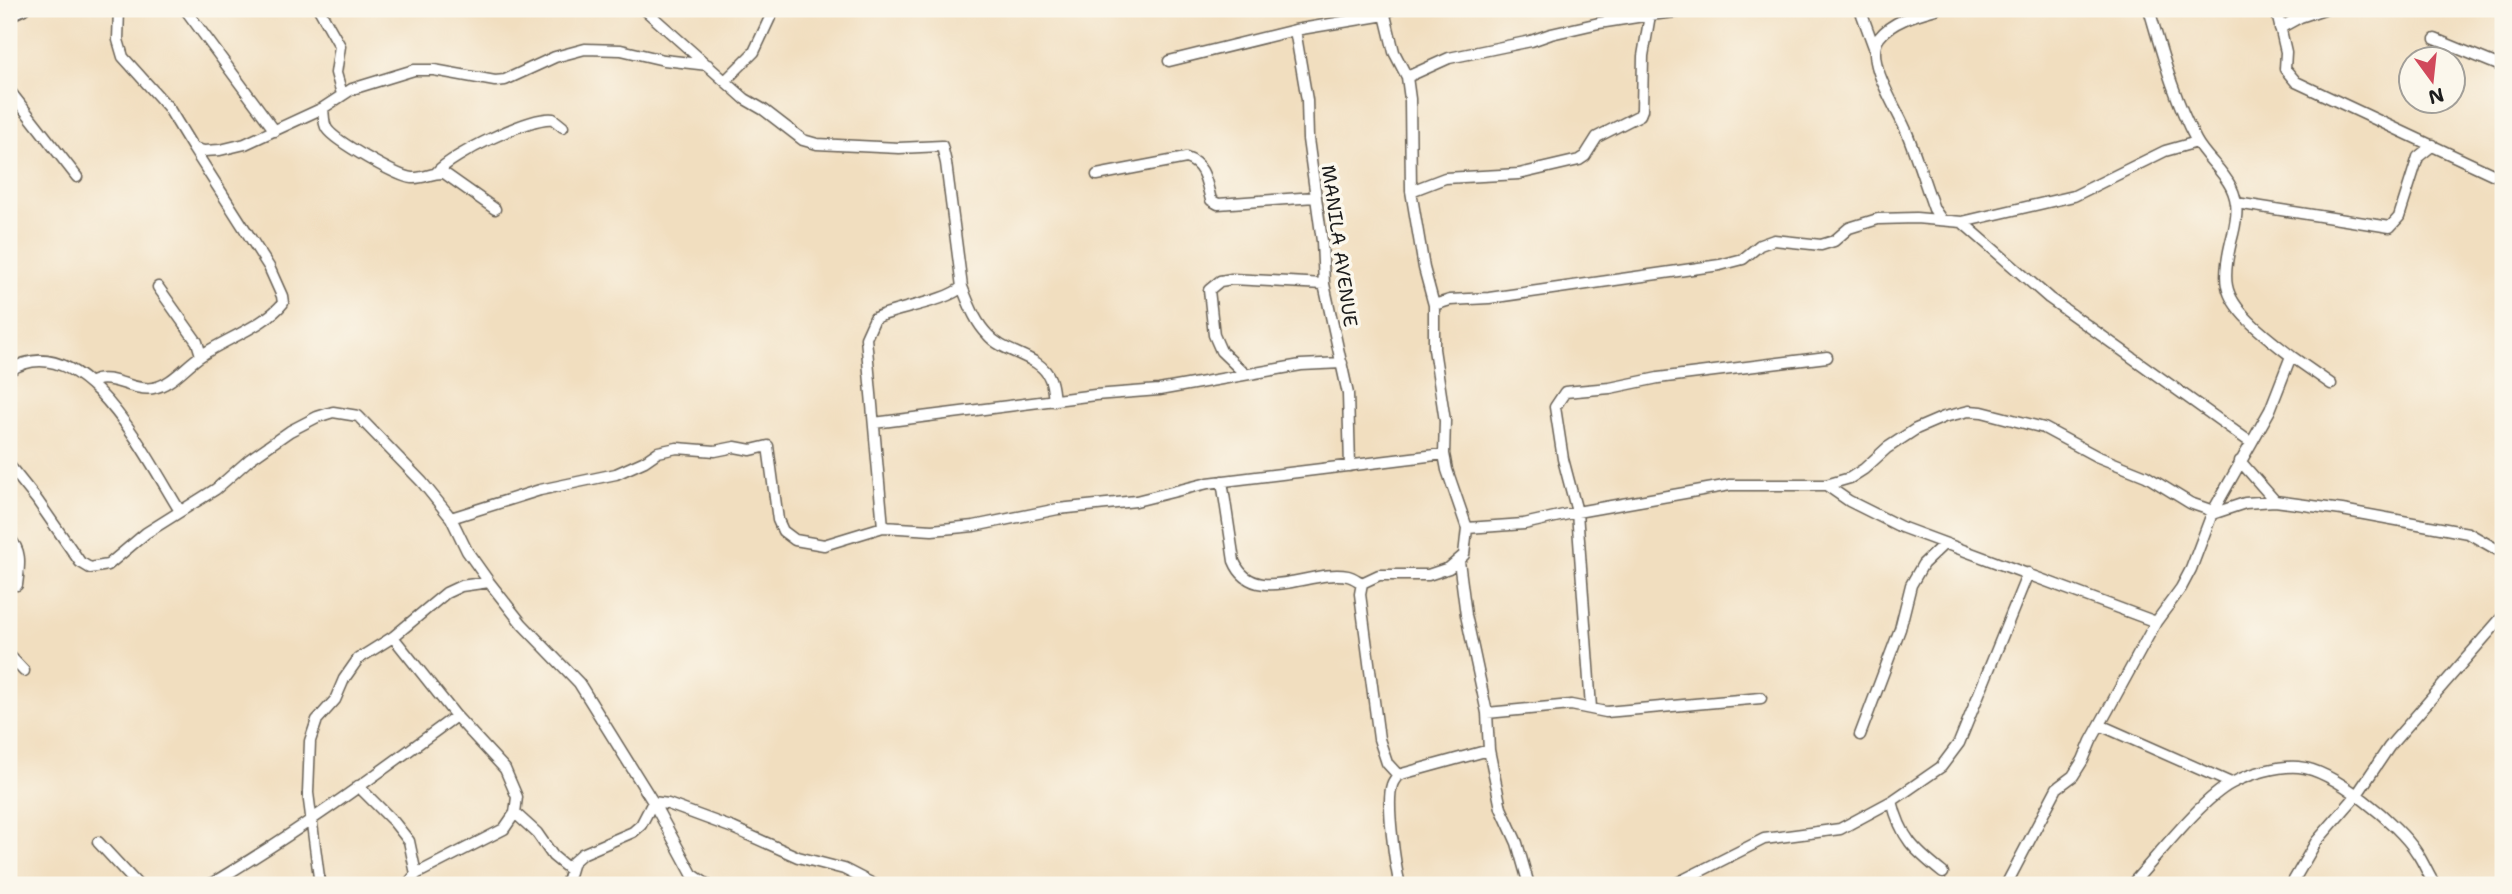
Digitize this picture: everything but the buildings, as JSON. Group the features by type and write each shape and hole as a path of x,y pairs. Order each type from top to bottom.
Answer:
{"street":[{"path":"9,16 24,9"},
{"path":"91,382 103,378 137,388 164,385 201,355 232,338 283,303 269,267 168,107 123,57 118,40 119,9"},
{"path":"185,9 275,131"},
{"path":"319,9 340,47 336,73 342,94"},
{"path":"645,9 745,99 803,140 817,144 899,148 942,146 962,287 976,318 989,337 1037,363 1046,372 1051,380 1054,401"},
{"path":"725,81 754,52 774,9"},
{"path":"1406,77 1449,58 1531,41 1551,34 1599,23 1701,9"},
{"path":"1860,9 1875,50 1882,84 1907,131 1934,209 1941,219"},
{"path":"1875,50 1878,39 1891,27 1936,9"},
{"path":"2149,9 2171,80 2197,142 2231,186 2236,203 2237,217 2229,250 2226,284 2230,296 2250,322 2331,384"},
{"path":"2276,9 2286,52 2286,69 2296,82 2503,179"},
{"path":"2280,28 2300,17 2324,9"},
{"path":"1169,61 1295,30 1388,12 1394,52 1406,77 1410,99 1411,191 1424,268 1434,305 1434,349 1445,421 1444,454 1467,528 1464,555 1449,569 1428,575 1379,575 1362,583"},
{"path":"1411,191 1445,178 1519,174 1579,160 1585,156 1597,136 1640,115 1643,56 1650,15"},
{"name":"MANILA AVENUE","path":"1295,30 1307,100 1308,139 1322,241 1324,284 1348,394 1350,466"},
{"path":"2435,40 2503,67"},
{"path":"193,148 204,151 220,150 245,144 323,108 342,94 414,71 434,70 495,81 505,80 555,57 585,49 621,50 664,60 708,65"},
{"path":"9,90 77,177"},
{"path":"323,108 328,131 368,157 410,178 437,172 452,159 538,120 553,119 563,127"},
{"path":"1434,305 1450,300 1489,298 1720,265 1743,259 1760,246 1774,240 1821,246 1834,241 1849,228 1878,219 1941,219 1962,222 2074,196 2165,151 2197,142"},
{"path":"2236,203 2390,227 2399,217 2418,157 2433,145"},
{"path":"1097,175 1186,158 1194,160 1203,169 1211,200 1218,204 1315,197"},
{"path":"437,172 452,178 495,209"},
{"path":"1962,222 2049,298 2250,442"},
{"path":"1245,374 1221,351 1214,335 1209,290 1220,281 1231,279 1324,284"},
{"path":"158,287 197,342 201,355"},
{"path":"883,527 866,338 875,318 894,310 952,295 962,287"},
{"path":"2006,885 2057,788 2073,776 2156,622 2182,588 2213,513 2270,410 2291,356"},
{"path":"1591,708 1577,512 1563,458 1555,407 1564,392 1610,388 1658,378 1827,357"},
{"path":"9,372 30,361 48,361 63,364 91,382 135,439 180,511"},
{"path":"874,424 1095,395 1159,390 1301,365 1342,363"},
{"path":"1467,528 1524,524 1730,485 1826,485 1850,478 1916,429 1944,417 1969,411 2044,428 2096,456 2146,476 2190,503 2213,513 2245,503 2274,500 2468,533 2503,553"},
{"path":"9,465 80,562 90,568 108,565 146,533 216,489 250,459 290,431 333,412 358,416 451,518 467,551 489,582 522,624 579,683 653,802 692,874 708,885"},
{"path":"451,518 540,489 616,474 658,452 677,448 715,451 735,447 751,450 768,446 778,520 783,531 794,540 824,545 883,527 932,530 974,526 1058,509 1136,501 1222,481 1444,454"},
{"path":"2240,461 2274,500"},
{"path":"1222,481 1234,561 1245,578 1254,583 1285,584 1326,575 1350,576 1362,583"},
{"path":"1826,485 1849,501 1901,527 2156,622"},
{"path":"9,538 16,545 19,556 17,585"},
{"path":"1860,735 1900,629 1911,585 1923,564 1944,544"},
{"path":"1459,561 1466,615 1487,713 1489,750 1501,808 1517,842 1529,885"},
{"path":"1673,885 1764,839 1840,828 1892,801 1941,767 1959,743 2028,573"},
{"path":"320,885 308,793 310,741 317,720 335,700 344,678 358,659 393,637 446,593 461,586 489,582"},
{"path":"1362,583 1360,594 1378,739 1387,763 1398,775"},
{"path":"2291,885 2316,842 2356,796 2389,747 2503,616"},
{"path":"393,637 456,716 505,769 517,797 515,813 504,828 416,874 407,885"},
{"path":"9,655 24,671"},
{"path":"1487,713 1571,705 1606,712 1761,698"},
{"path":"209,885 285,840 456,716"},
{"path":"2100,725 2231,783"},
{"path":"1399,885 1390,798 1392,785 1398,775 1489,750"},
{"path":"2131,885 2207,802 2231,783 2296,766 2327,775 2378,812 2416,851 2435,885"},
{"path":"358,786 409,841 416,874"},
{"path":"1892,801 1897,823 1915,851 1943,873"},
{"path":"566,885 573,862 582,855 633,832 641,825 653,802"},
{"path":"653,802 668,804 733,828 798,857 845,869 875,885"},
{"path":"515,813 537,833 553,856 570,870"},
{"path":"98,842 138,885"}]}
